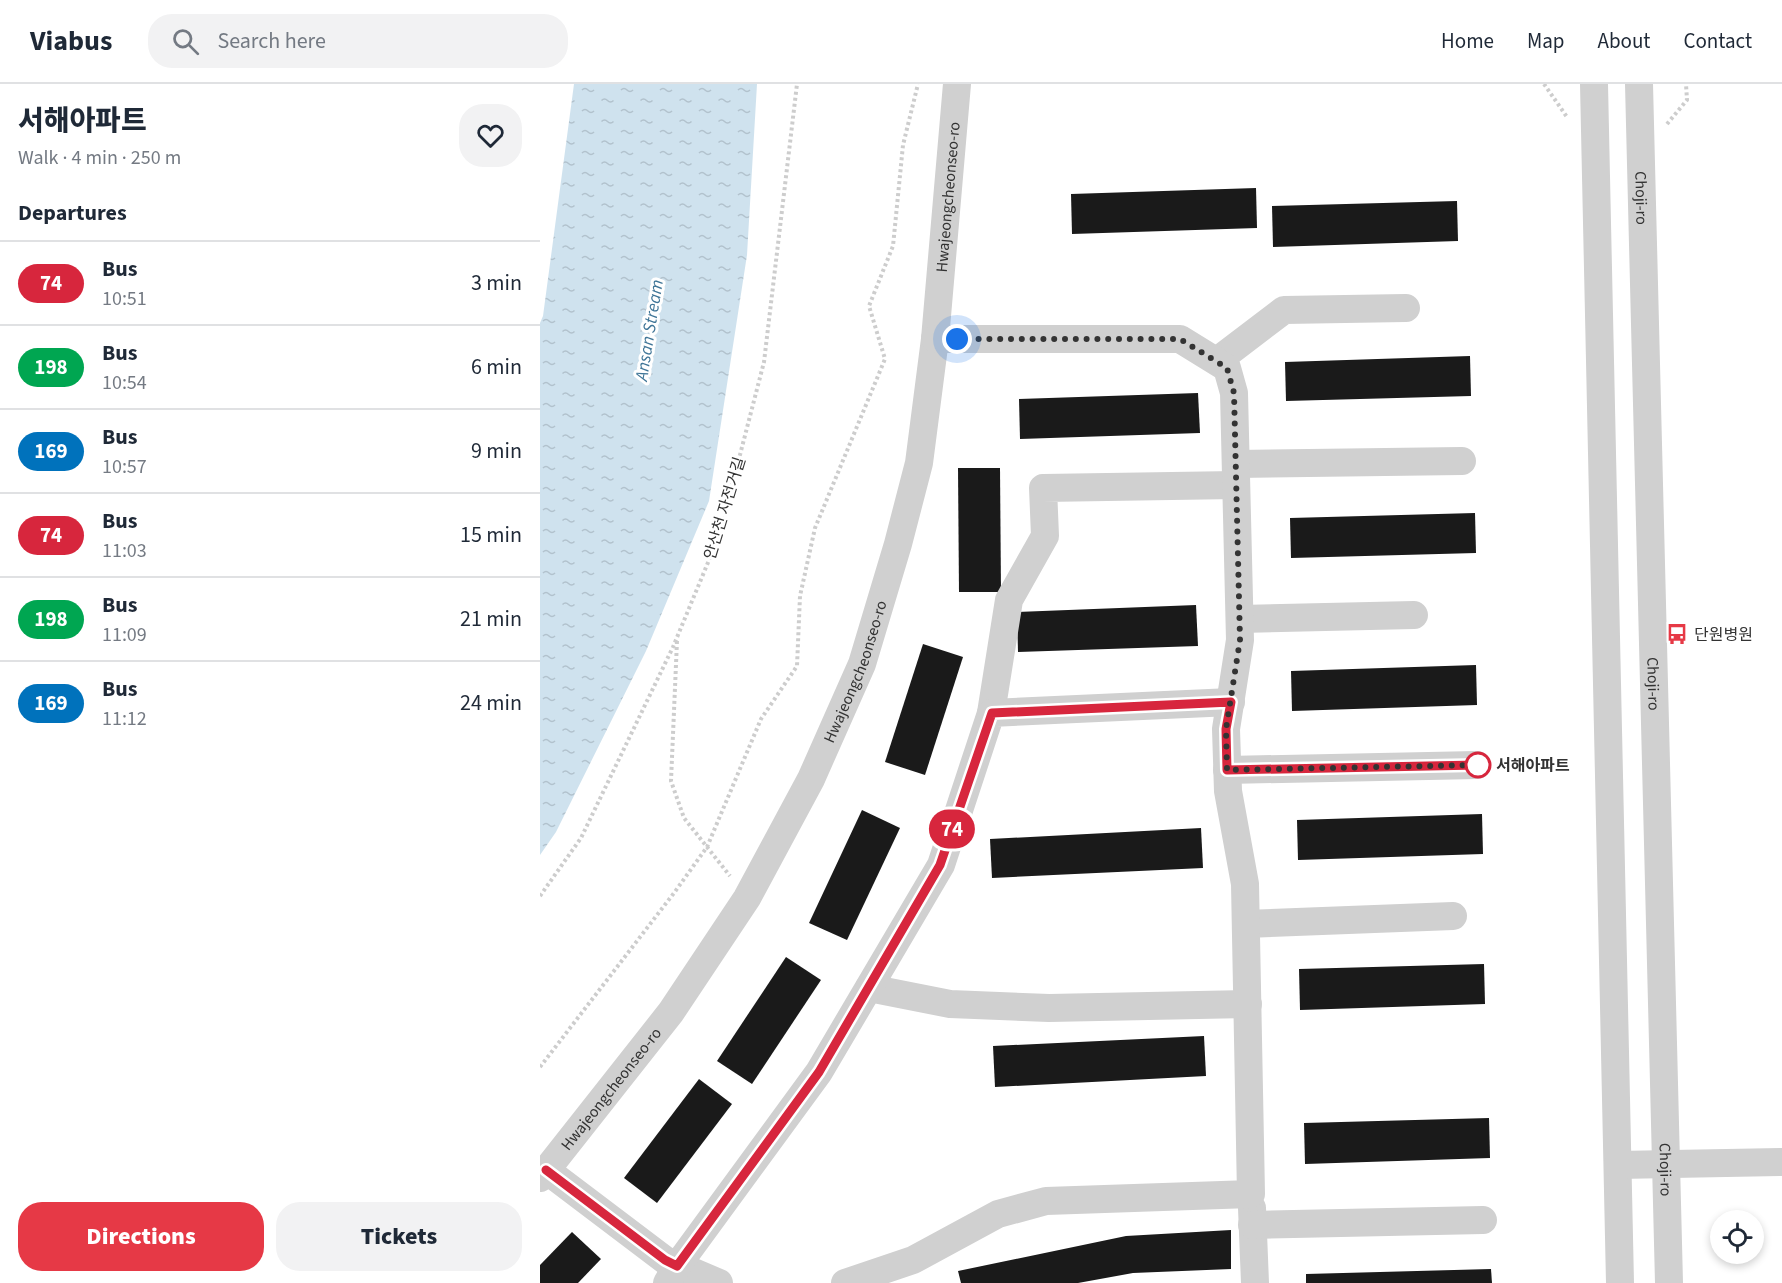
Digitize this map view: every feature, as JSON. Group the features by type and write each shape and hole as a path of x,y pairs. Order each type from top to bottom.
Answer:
{"street":[{"name":"Hwajeongcheonseo-ro","path":"543,1174 671,1012 747,898 811,779 861,664 898,544 919,463 935,339 957,84"},
{"path":"1594,84 1620,1283"},
{"name":"Choji-ro","path":"1639,84 1668,1283"},
{"path":"1217,361 1284,310 1406,308"},
{"path":"935,339 1180,339 1227,368 1234,393 1240,619 1240,640 1226,729 1227,770 1228,791 1245,884 1255,1283"},
{"path":"672,1274 819,1072 940,865 992,713 1009,600 1046,536 1043,488 1462,461"},
{"path":"1240,619 1414,615"},
{"path":"992,713 1231,702"},
{"path":"1227,770 1478,765"},
{"path":"1246,924 1453,916"},
{"path":"868,988 950,1004 1048,1008 1248,1004"},
{"path":"1617,1165 1782,1162"},
{"path":"543,1174 665,1260 672,1274"},
{"path":"846,1283 913,1271 998,1214 1046,1201 1251,1194"},
{"path":"1252,1225 1483,1220"},
{"path":"672,1274 719,1283"}],"path":[{"name":"안산천 자전거길","path":"540,896 581,838 677,638 719,536 764,362 797,84"},
{"path":"540,1067 707,847 761,719 797,666 800,596 815,528 885,359 869,306 893,246 903,145 918,84"},
{"path":"1666,126 1687,100 1686,84"},
{"path":"677,638 671,781 684,818 747,898"}],"water":[{"name":"Ansan Stream","path":"574,84 757,84 747,255 709,501 646,651 556,832 540,855 540,323 543,316"}],"building":[{"path":"1256,188 1257,228 1072,234 1071,194"},
{"path":"1457,201 1458,241 1273,247 1272,206"},
{"path":"1470,356 1471,396 1286,401 1285,362"},
{"path":"1198,393 1200,433 1020,439 1019,399"},
{"path":"958,468 1000,468 1001,592 959,592"},
{"path":"1475,513 1476,553 1291,558 1290,518"},
{"path":"1196,605 1198,646 1018,652 1017,612"},
{"path":"923,644 963,657 925,775 885,762"},
{"path":"1476,665 1477,705 1292,711 1291,671"},
{"path":"862,810 900,828 847,940 809,923"},
{"path":"1482,814 1483,854 1298,860 1297,820"},
{"path":"1201,828 1203,868 992,878 990,839"},
{"path":"786,957 821,980 752,1084 717,1061"},
{"path":"1484,964 1485,1004 1300,1010 1299,969"},
{"path":"1204,1036 1206,1076 995,1087 993,1046"},
{"path":"699,1079 732,1104 657,1203 624,1178"},
{"path":"1489,1118 1490,1158 1305,1164 1304,1123"},
{"path":"1231,1230 1231,1269 1133,1273 1078,1283 961,1283 958,1271 1126,1236"},
{"path":"572,1232 601,1259 578,1283 540,1283 540,1265"},
{"path":"1491,1269 1492,1283 1306,1283 1306,1274"}],"bus line":[{"name":"74","path":"546,1170 665,1260 677,1266 819,1072 940,865 992,713 1231,702 1226,729 1227,770 1478,765"}],"place":[{"name":"단원병원","path":"1677,634"},
{"name":"서해아파트","path":"1478,765"}],"route":[{"path":"957,339 1180,339 1227,368 1234,393 1240,640 1226,729 1227,770 1478,765"}]}
